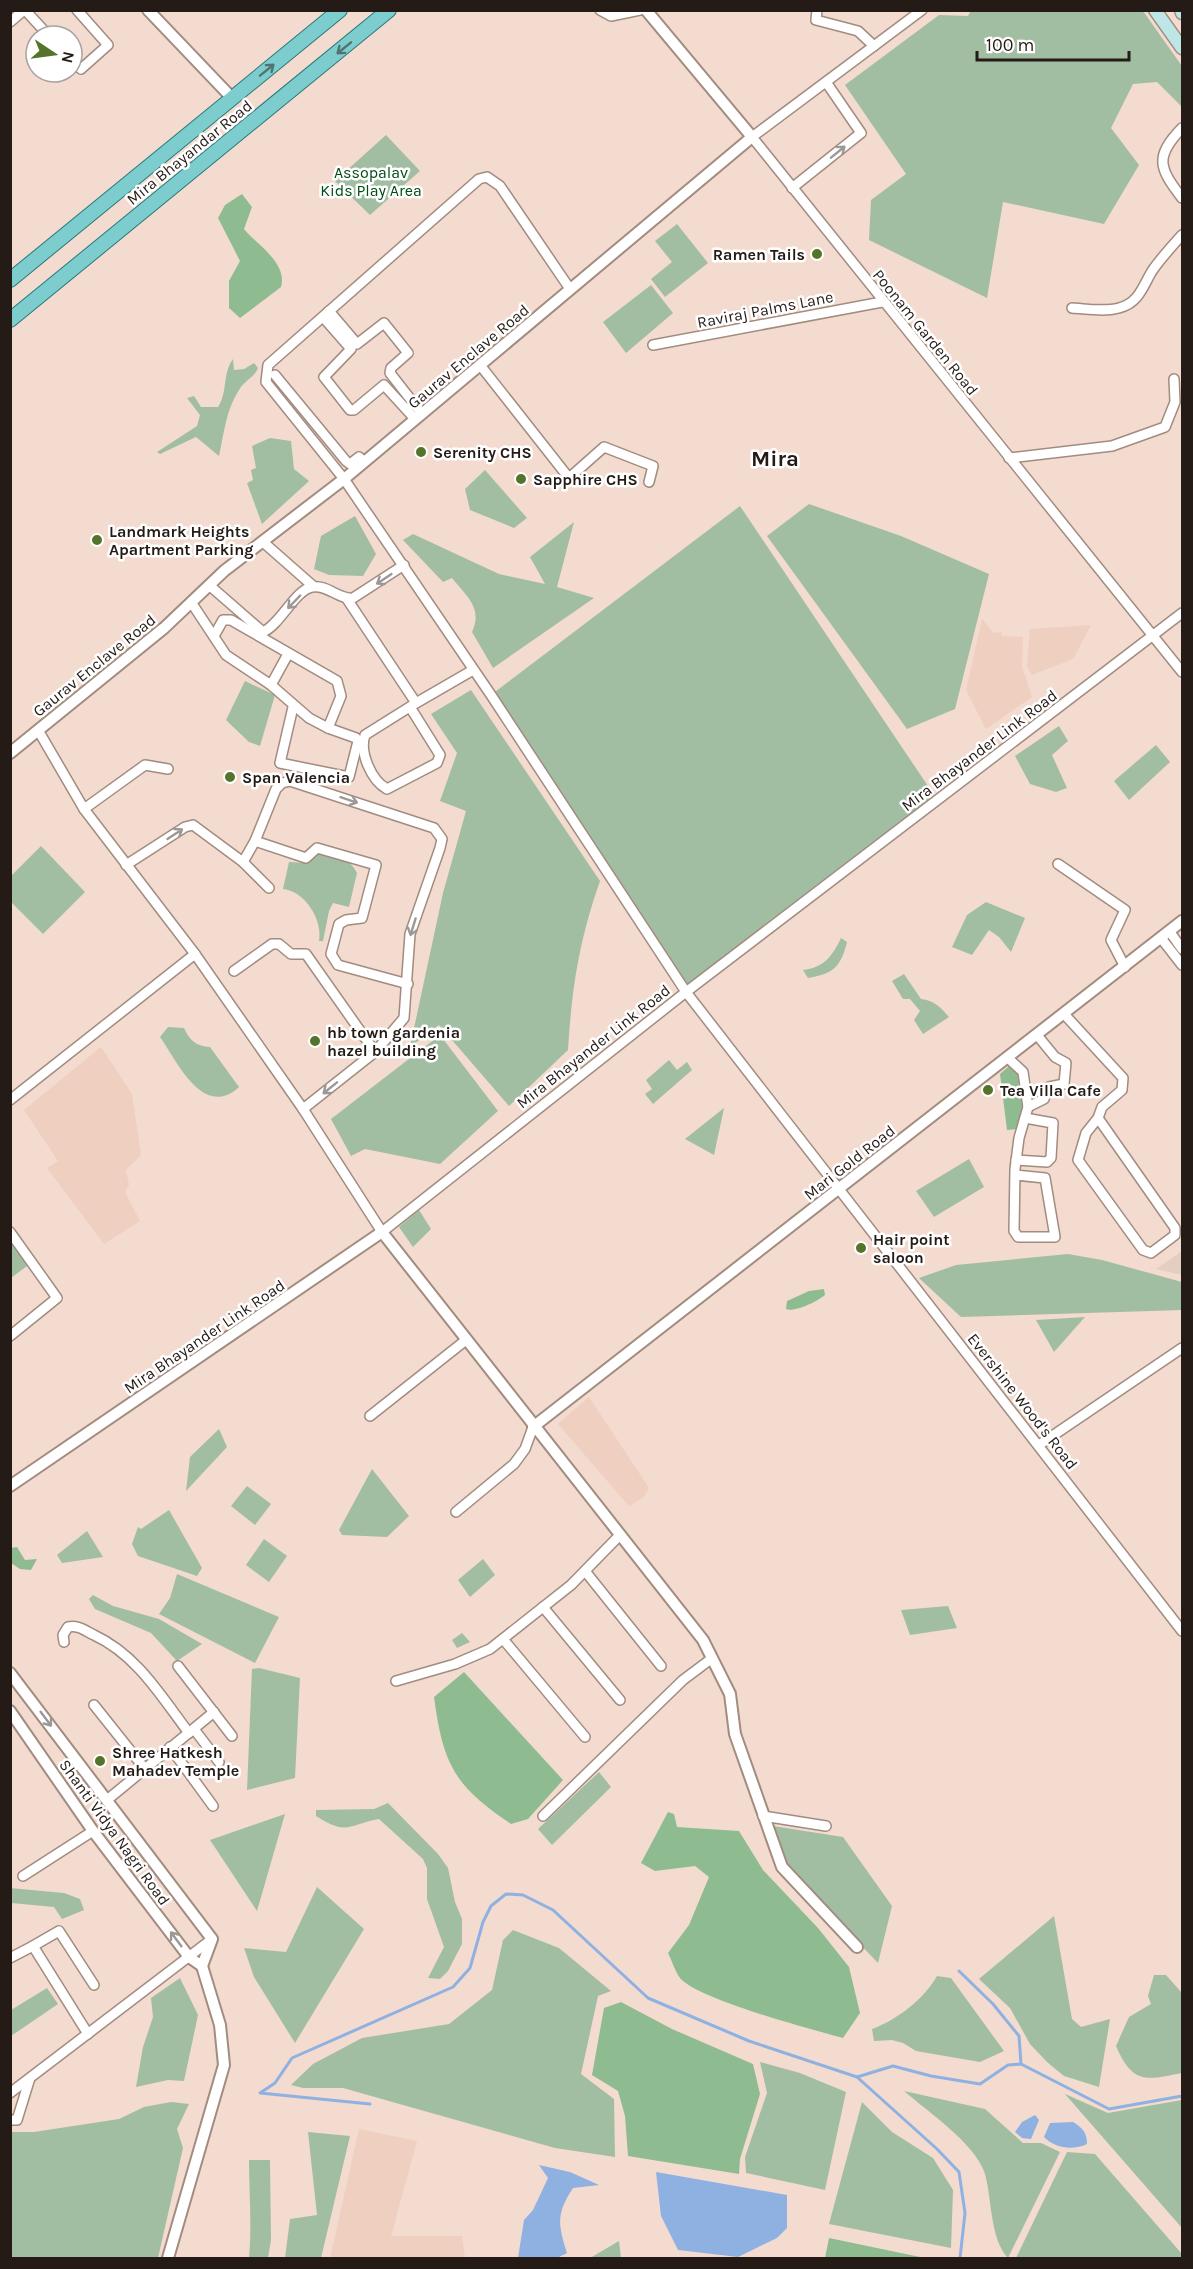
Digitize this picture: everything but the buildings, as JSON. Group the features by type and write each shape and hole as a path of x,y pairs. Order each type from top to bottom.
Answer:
{"main road":[{"name":"Mira Bhayandar Road","path":"10,280 340,10"},
{"name":"Mira Bhayandar Road","path":"10,320 389,10"},
{"path":"1155,10 1182,48"},
{"path":"10,289 149,175 171,148"},
{"path":"10,312 163,185 192,171"}],"street":[{"path":"10,22 24,10 37,24"},
{"path":"77,10 108,45 84,66"},
{"path":"148,10 232,98"},
{"path":"600,10 611,16 640,10"},
{"name":"Poonam Garden Road","path":"646,10 752,136 882,302 1182,672"},
{"path":"817,10 816,20 858,31 874,46"},
{"name":"Gaurav Enclave Road","path":"10,753 164,628 208,585 364,462 752,136 922,10"},
{"path":"792,188 861,133 826,82"},
{"path":"1182,128 1168,142 1162,163 1165,175 1182,198"},
{"name":"Evershine Wood's Road","path":"570,290 500,186 487,177 479,179 268,366 266,381 344,478 404,565 686,992 1182,1631"},
{"path":"1072,308 1109,310 1132,302 1142,292 1151,273 1167,251 1182,235"},
{"name":"Raviraj Palms Lane","path":"653,345 882,302"},
{"path":"326,314 351,349 324,377 350,410 354,410 384,385 419,416"},
{"path":"326,314 357,344 384,323 408,353 391,368 390,373 419,416"},
{"path":"480,364 569,478 604,447 653,466 649,482"},
{"path":"275,375 346,461 350,464 359,457 364,462"},
{"path":"1009,458 1112,446 1166,427 1175,402 1174,379"},
{"path":"279,400 289,392"},
{"path":"263,542 313,586 347,599 413,705 440,755 437,763 387,789 383,787 365,760 363,740 368,731 413,705 473,670"},
{"path":"347,599 363,593 404,565"},
{"path":"208,585 262,632 313,586"},
{"path":"191,602 226,655 270,685 293,707 328,728 357,739 349,777 284,766 280,760 293,707"},
{"name":"Mira Bhayander Link Road","path":"10,1486 382,1232 686,992 1182,613"},
{"path":"214,636 223,620 231,620 331,677 339,686 340,696 328,728"},
{"path":"270,685 288,654"},
{"path":"38,730 84,809 195,954 303,1109 382,1232 533,1427 703,1640 730,1694 735,1734 782,1867 857,1947"},
{"path":"84,809 145,765 168,770"},
{"path":"243,862 255,841 276,789 282,783 290,781 434,828 442,839 410,934 405,1018 375,1052 303,1109"},
{"path":"126,865 185,827 193,825 243,862 269,888"},
{"path":"255,841 306,858 317,848 375,865 362,918 346,920 339,924 331,954 338,964 408,984"},
{"path":"1058,864 1125,910 1111,940 1125,967"},
{"name":"Mari Gold Road","path":"533,1427 1182,921"},
{"path":"1165,935 1182,949"},
{"path":"1165,935 1182,965"},
{"path":"234,971 272,944 279,944 291,954 306,954 375,1052"},
{"path":"10,1100 195,954"},
{"path":"1064,1014 1123,1078 1122,1090 1102,1107 1098,1118 1086,1133 1077,1160 1143,1250 1151,1253 1175,1235 1175,1228 1098,1118"},
{"path":"1028,1107 1044,1099 1052,1086 1064,1084 1066,1063 1055,1057 1037,1035"},
{"path":"1008,1058 1023,1072 1028,1107 1016,1160 1015,1175 1015,1235 1055,1237 1045,1178 1015,1175"},
{"path":"1016,1160 1047,1162 1051,1158 1053,1123 1025,1118"},
{"path":"10,1232 57,1298 10,1336"},
{"path":"369,1416 466,1340"},
{"path":"1039,1445 1182,1348"},
{"path":"456,1512 514,1464 525,1449 533,1427"},
{"path":"396,1681 455,1664 490,1649 585,1571 619,1536"},
{"path":"585,1571 661,1666"},
{"path":"543,1607 620,1700"},
{"path":"64,1642 63,1635 68,1627 76,1626 108,1641 132,1660 219,1762"},
{"path":"503,1639 585,1737"},
{"path":"543,1816 683,1680 711,1659"},
{"path":"178,1665 232,1736"},
{"name":"Shanti Vidya Nagri Road","path":"10,1673 212,1939"},
{"path":"94,1705 145,1769"},
{"name":"Shanti Vidya Nagri Road","path":"10,1711 93,1831 189,1957 202,1966"},
{"path":"107,1800 214,1712"},
{"path":"170,1747 213,1806"},
{"path":"763,1816 826,1826"},
{"path":"23,1876 93,1831"},
{"path":"10,1958 59,1931 94,1985"},
{"path":"10,2093 212,1939"},
{"path":"168,2259 213,2110 224,2065 220,2025 202,1966 212,1939"},
{"path":"33,1946 88,2034"},
{"path":"10,2120 17,2120 30,2078"}],"shaded area":[{"path":"982,619 994,633 1001,632 1002,636 1023,637 1022,667 1032,697 986,729 966,690"},
{"path":"1091,625 1073,659 1032,675 1027,666 1030,629"},
{"path":"101,1047 132,1094 141,1155 126,1170 129,1185 125,1192 140,1221 104,1244 47,1168 58,1161 24,1110"},
{"path":"1182,1251 1182,1275 1156,1269"},
{"path":"589,1397 649,1488 644,1497 629,1506 558,1424"},
{"path":"359,2129 417,2141 391,2236 462,2236 465,2258 330,2258"}],"green space":[{"path":"971,10 1143,11 1182,66 1182,107 1157,82 1133,84 1111,128 1139,165 1104,224 1003,202 987,298 869,240 871,200 906,174 845,85 939,15 968,16"},
{"name":"Assopalav Kids Play Area","path":"386,135 420,171 370,215 335,181"},
{"path":"242,194 252,207 244,229 276,262 282,278 281,287 240,318 229,308 229,281 240,261 218,218 225,205"},
{"path":"677,224 708,263 665,297 651,279 672,262 655,241"},
{"path":"651,285 673,313 626,353 603,322"},
{"path":"233,359 234,370 244,369 254,363 258,368 241,387 231,406 219,456 196,437 160,454 157,452 197,426 200,415 187,398 194,396 201,407 218,407 223,395 227,371"},
{"path":"270,438 291,441 294,469 309,481 262,524 247,483 253,480 251,470 256,468 252,446"},
{"path":"485,470 527,518 514,528 470,510 465,489"},
{"path":"809,504 901,536 989,574 955,709 907,729 767,536"},
{"path":"740,506 938,801 686,992 491,695"},
{"path":"355,516 376,554 363,576 329,575 314,569 321,536"},
{"path":"574,522 557,587 594,598 493,668 472,632 476,616 468,597 452,578 443,582 403,540 413,534 499,574 545,584 530,557"},
{"path":"245,681 275,695 260,746 249,742 226,720"},
{"path":"471,690 600,881 578,964 568,1050 509,1106 439,1025 410,1047 443,893 466,811 440,801 457,753 431,714"},
{"path":"1059,726 1068,741 1052,755 1067,788 1056,792 1030,784 1015,756"},
{"path":"1156,745 1170,762 1129,800 1114,781"},
{"path":"41,846 85,892 43,934 10,901 11,876"},
{"path":"315,852 345,859 357,873 349,907 333,903 329,911 323,941 319,941 318,924 311,908 298,895 283,889 289,862 307,863 312,860"},
{"path":"986,902 1025,918 1011,952 999,937 989,930 972,955 952,947 967,915"},
{"path":"841,938 847,942 842,958 835,968 824,974 808,978 803,970 817,967 827,960"},
{"path":"904,974 921,999 933,1003 949,1017 923,1034 914,1020 920,1011 910,999 903,999 892,981"},
{"path":"168,1027 184,1028 194,1042 210,1047 239,1087 226,1095 214,1096 203,1092 192,1083 160,1037"},
{"path":"440,1035 498,1111 440,1164 365,1149 351,1156 331,1119"},
{"path":"669,1060 677,1070 687,1062 692,1070 653,1104 645,1094 652,1089 646,1080"},
{"path":"1009,1066 1020,1072 1018,1090 1025,1114 1019,1117 1018,1129 1007,1130 1000,1074"},
{"path":"724,1108 714,1155 685,1139"},
{"path":"969,1159 984,1187 934,1217 916,1191"},
{"path":"419,1210 431,1229 413,1247 399,1227"},
{"path":"11,1244 27,1266 11,1278"},
{"path":"1068,1254 1102,1260 1182,1282 1182,1310 961,1317 919,1278 956,1265"},
{"path":"824,1289 825,1295 812,1303 800,1308 786,1309 787,1301 809,1291"},
{"path":"1085,1317 1054,1352 1036,1320"},
{"path":"219,1429 227,1447 186,1491 190,1457"},
{"path":"372,1469 409,1516 387,1537 342,1535 339,1530"},
{"path":"247,1486 271,1504 255,1525 231,1506"},
{"path":"169,1510 202,1568 197,1576 138,1556 132,1544 138,1527 141,1529"},
{"path":"87,1531 103,1557 62,1563 57,1555"},
{"path":"264,1539 287,1556 269,1582 246,1565"},
{"path":"17,1547 25,1560 37,1559 31,1570 20,1569 11,1563 11,1548"},
{"path":"483,1559 495,1575 470,1597 458,1580"},
{"path":"177,1574 279,1617 255,1663 159,1614 170,1598"},
{"path":"93,1595 113,1606 159,1619 202,1644 177,1661 151,1633 95,1609 89,1599"},
{"path":"948,1606 957,1628 910,1635 901,1610"},
{"path":"462,1633 470,1642 457,1648 452,1640"},
{"path":"259,1668 300,1678 295,1778 247,1790 252,1669"},
{"path":"464,1672 563,1780 528,1819 511,1824 476,1798 464,1785 447,1757 434,1697"},
{"path":"599,1772 611,1787 552,1845 538,1829"},
{"path":"388,1803 438,1854 448,1868 455,1902 462,1919 462,1944 448,1971 440,1979 428,1978 444,1947 427,1899 427,1868 423,1859 379,1819 342,1827 335,1826 316,1816 316,1810 374,1809"},
{"path":"668,1812 674,1814 677,1827 739,1831 763,1870 818,1928 849,1967 860,2013 843,2038 731,2004 708,1995 680,1978 668,1953 689,1925 709,1877 695,1866 655,1871 641,1863"},
{"path":"285,1814 257,1911 210,1840"},
{"path":"773,1826 843,1837 892,1906 878,1963 787,1868"},
{"path":"317,1887 364,1929 295,2043 254,1977 244,1948 286,1952"},
{"path":"10,1888 64,1893 80,1899 84,1910 62,1919 54,1907 11,1903"},
{"path":"1054,1916 1072,2019 1081,2027 1110,2019 1099,2087 1064,2076 1047,2062 1030,2044 1010,2008 979,1979"},
{"path":"513,1930 559,1948 611,1991 598,1996 581,2074 614,2099 615,2157 555,2148 343,2088 303,2088 291,2085 313,2064 362,2038 449,2024 492,1990 503,1940"},
{"path":"1154,1975 1166,1975 1182,1993 1182,2073 1150,2078 1135,2074 1128,2068 1116,2046 1129,2017 1151,2004 1148,1996"},
{"path":"937,1976 951,1978 1004,2051 980,2062 916,2051 903,2043 892,2040 874,2041 872,2029 909,2008 932,1985"},
{"path":"180,1978 198,2015 184,2081 168,2080 136,2087 143,2047 153,2017 151,1998"},
{"path":"47,1988 58,2004 11,2036 11,2010"},
{"path":"621,2002 672,2029 753,2064 760,2094 740,2159 739,2174 628,2156 625,2116 618,2091 592,2075 604,2008"},
{"path":"760,2062 800,2073 846,2092 825,2190 746,2173 745,2157 767,2093"},
{"path":"904,2091 985,2109 1023,2143 1041,2143 1060,2152 1008,2258 1002,2250 995,2230 985,2174 980,2163 962,2140"},
{"path":"1065,2094 1108,2113 1182,2100 1182,2228"},
{"path":"171,2102 189,2104 177,2129 183,2148 158,2258 11,2258 11,2132 34,2132 119,2119 144,2107"},
{"path":"862,2102 892,2132 933,2158 953,2190 951,2248 829,2224"},
{"path":"308,2132 350,2136 321,2258 285,2258 290,2219 317,2215"},
{"path":"1067,2152 1095,2154 1182,2254 1182,2258 1016,2258"},
{"path":"249,2160 270,2160 271,2240 268,2258 249,2258"},
{"path":"829,2238 925,2258 825,2258"},
{"path":"619,2241 621,2258 590,2258"}],"water":[{"path":"1035,2115 1039,2120 1031,2139 1022,2138 1015,2132 1022,2122"},
{"path":"1073,2122 1084,2131 1087,2144 1064,2147 1053,2144 1044,2137 1050,2123"},
{"path":"539,2165 570,2172 599,2185 573,2188 567,2197 561,2212 560,2227 567,2253 557,2258 518,2258 524,2220 533,2210 548,2178"},
{"path":"656,2172 787,2195 787,2228 777,2238 738,2257 678,2250 661,2216"}],"waterway":[{"path":"370,2104 260,2093 275,2083 292,2058 453,1987 470,1968 483,1922 491,1906 506,1894 523,1895 553,1910 648,1998 749,2041 857,2077 937,2149 959,2172 965,2213 960,2258"},
{"path":"959,1971 993,2004 1019,2036 1021,2064"},
{"path":"857,2077 893,2066 931,2076 980,2084 1008,2065 1021,2064 1109,2109 1182,2096"}],"place":[{"name":"Ramen Tails","path":"817,254"},
{"name":"Serenity CHS","path":"421,452"},
{"name":"Sapphire CHS","path":"521,479"},
{"name":"Landmark Heights Apartment Parking","path":"97,540"},
{"name":"Span Valencia","path":"230,777"},
{"name":"hb town gardenia hazel building","path":"315,1041"},
{"name":"Tea Villa Cafe","path":"988,1090"},
{"name":"Hair point saloon","path":"861,1248"},
{"name":"Shree Hatkesh Mahadev Temple","path":"100,1761"}],"district":[{"name":"Mira","path":"775,458"}]}
